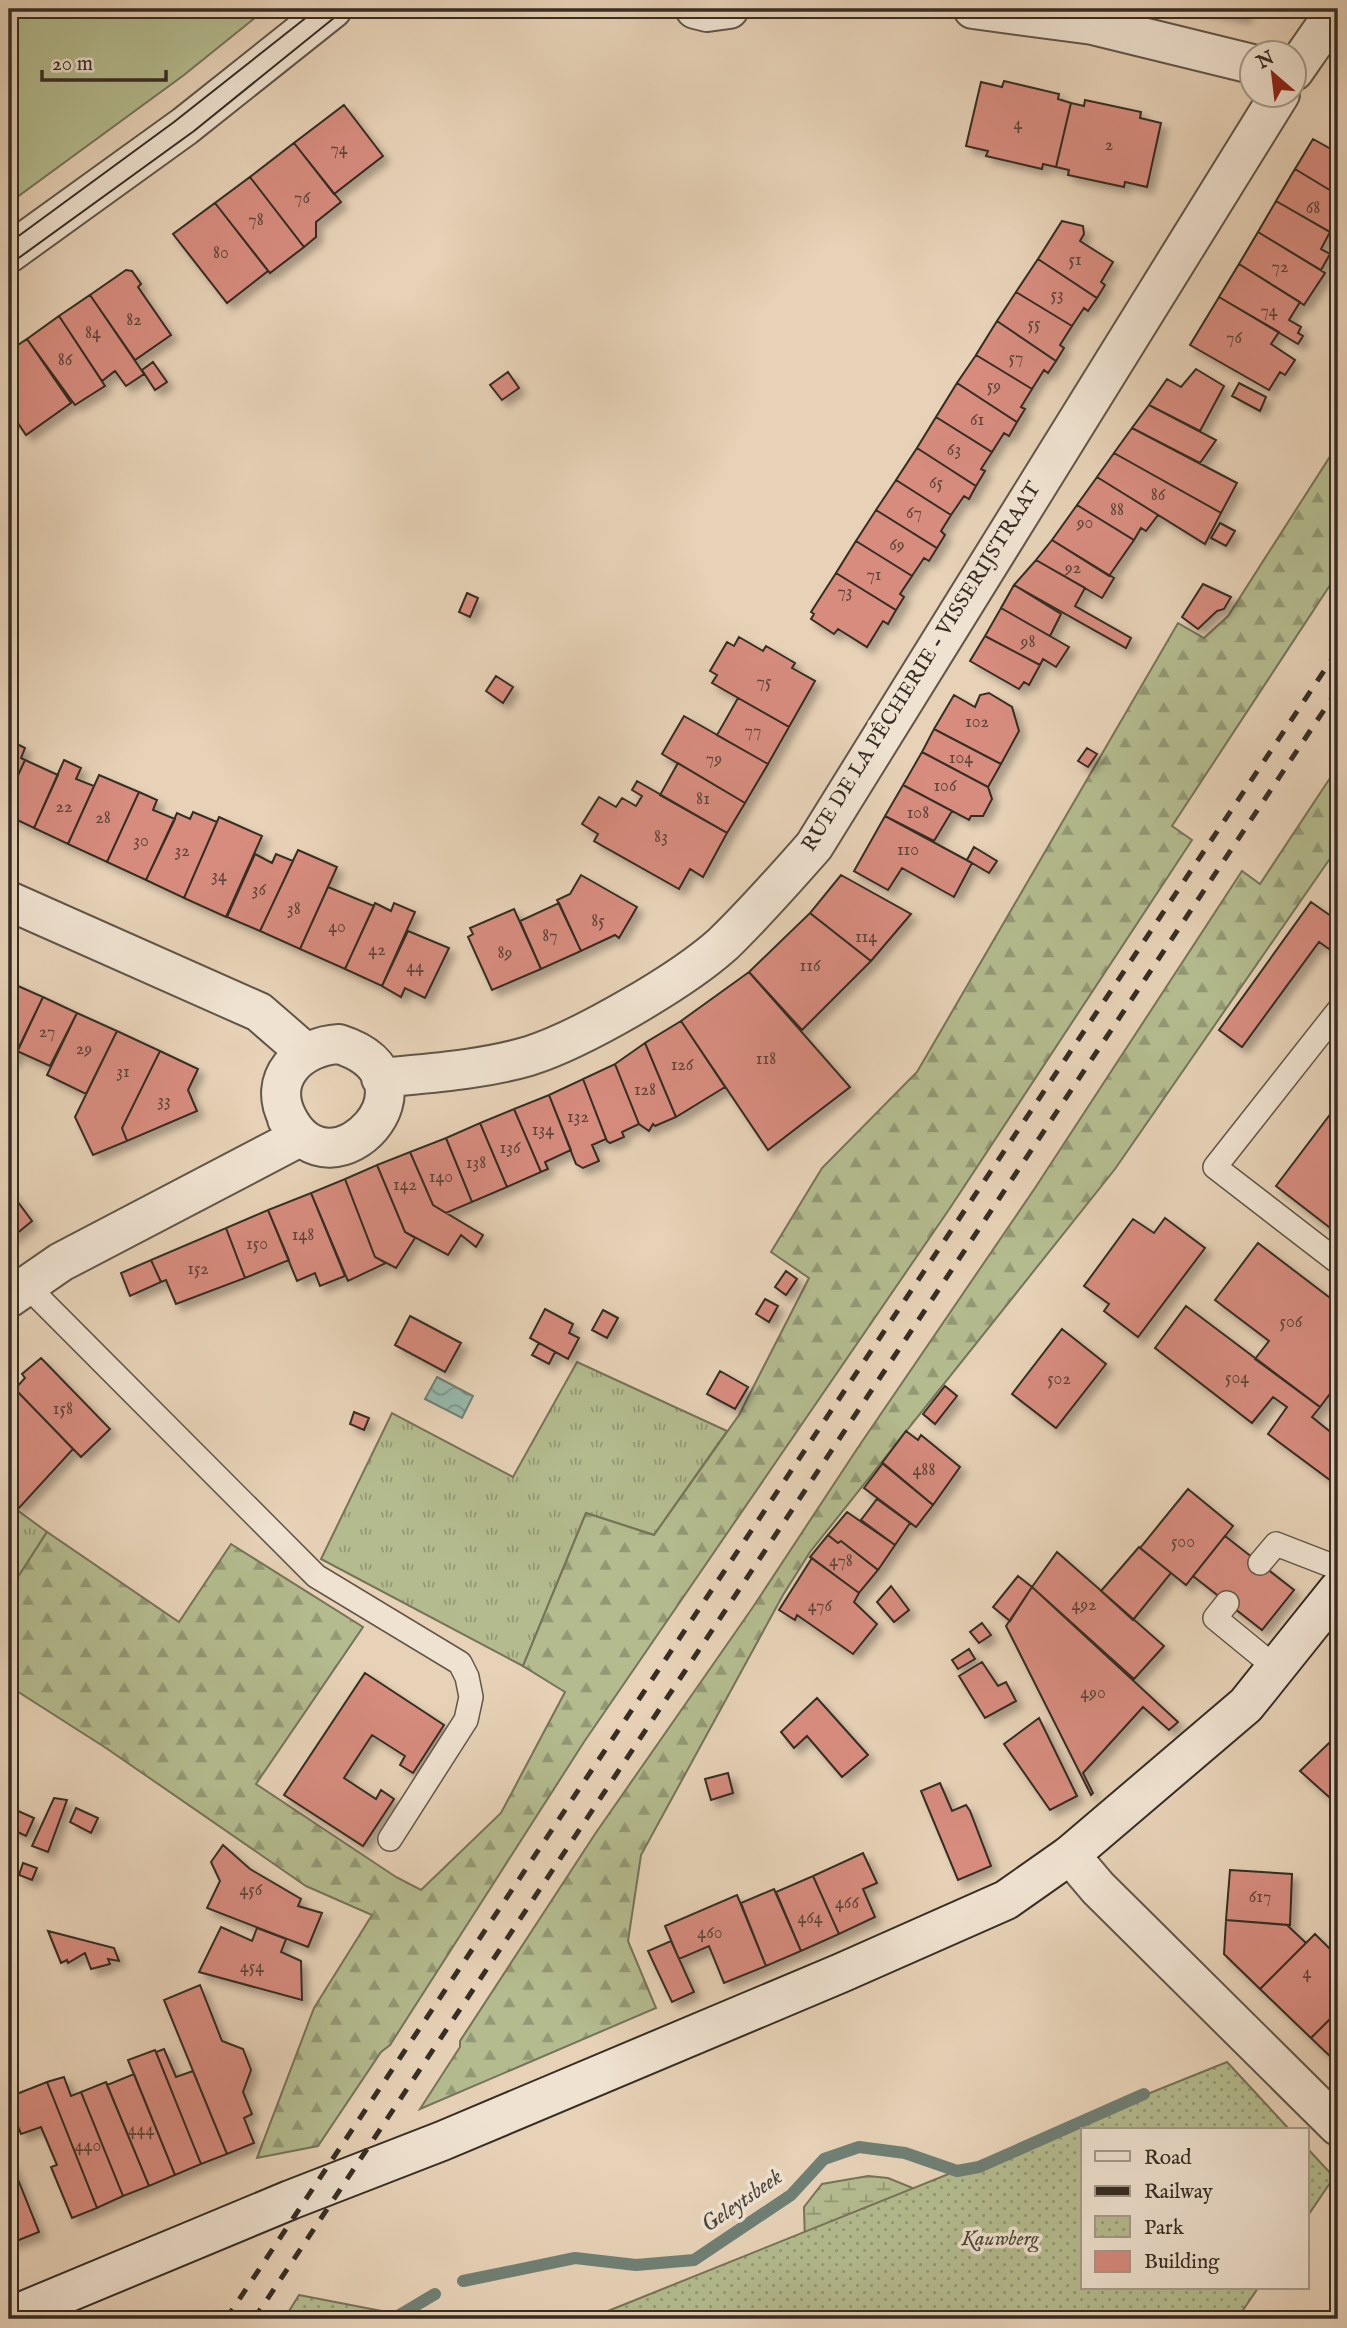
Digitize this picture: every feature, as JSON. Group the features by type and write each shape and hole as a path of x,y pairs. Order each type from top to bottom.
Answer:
{"street":[{"path":"9,254 185,126 332,9"},
{"path":"695,9 707,12 729,9"},
{"path":"973,9 1093,25 1238,61"},
{"path":"1308,51 1337,9"},
{"name":"RUE DE LA PÊCHERIE - VISSERIJSTRAAT","path":"381,1078 461,1070 530,1055 597,1024 664,987 721,945 771,894 814,846 1271,108"},
{"path":"9,901 259,1012 305,1052"},
{"path":"17,1291 61,1262 300,1137 287,1119 282,1101 283,1083 288,1065 305,1052 321,1045 339,1044 356,1049 372,1063 381,1078 384,1095 381,1112 373,1127 360,1139 343,1145 326,1146 298,1133 287,1119"},
{"path":"9,2317 290,2200 442,2141 841,1973 1006,1900 1070,1855 1246,1705 1338,1590"},
{"path":"1070,1855 1098,1888 1338,2126"}],"lane":[{"path":"1338,1011 1215,1167 1338,1262"},
{"path":"17,1291 316,1576 460,1663 467,1677 471,1697 466,1720 390,1839"},
{"path":"1260,1563 1276,1544 1338,1568"},
{"path":"1227,1603 1215,1618 1276,1668"}],"green space":[{"path":"9,9 266,9 184,75 9,203"},
{"path":"1338,444 1338,573 1172,826 1192,840 950,1208 584,1742 390,2045 381,2052 318,2146 257,2158 314,2008 372,1915 306,1886 106,1748 9,1686 9,1591 47,1532 179,1622 231,1544 363,1627 256,1784 396,1877 421,1890 501,1813 565,1692 523,1666 586,1513 654,1535 739,1415 809,1278 771,1252 822,1168 917,1072 1178,623 1204,638 1228,616"},
{"path":"1338,766 1338,847 1115,1169 810,1552 783,1595 641,1855 628,1941 656,2008 420,2109 460,2047 460,2041 595,1834 753,1607 1035,1188 1242,871 1260,884"},
{"path":"577,1362 727,1431 654,1535 586,1513 523,1666 321,1559 392,1413 513,1477"},
{"path":"9,1504 47,1532 9,1591"},
{"name":"Kauwberg","path":"1227,2062 1288,2128 1081,2128 1081,2290 1257,2290 1237,2319 588,2319"},
{"path":"1308,2149 1334,2177 1308,2216"},
{"path":"868,2176 888,2178 925,2193 805,2244 804,2207 822,2184"},
{"path":"299,2295 423,2319 284,2319"}],"water":[{"path":"437,1377 473,1396 462,1418 425,1399"}],"building":[{"path":"1199,9 1247,9 1244,17"},
{"path":"1004,81 1059,94 1058,99 1071,103 1056,167 1043,164 1042,169 986,156 988,151 966,146 981,82 1002,87"},
{"path":"1085,100 1141,112 1140,118 1161,123 1147,187 1125,182 1124,187 1068,175 1069,170 1056,167 1071,103 1084,106"},
{"path":"344,105 383,156 334,194 294,143"},
{"path":"1313,139 1338,153 1338,195 1295,169"},
{"path":"294,143 341,202 316,222 316,237 304,247 250,177"},
{"path":"1295,169 1338,195 1338,214 1334,221 1338,226 1333,234 1276,201"},
{"path":"250,177 304,247 270,273 215,203"},
{"path":"1276,201 1330,232 1321,249 1330,254 1321,270 1258,232"},
{"path":"215,203 268,271 227,303 173,234"},
{"path":"1062,221 1083,226 1084,234 1080,241 1113,262 1101,282 1105,285 1097,298 1038,259"},
{"path":"1258,232 1325,273 1304,305 1239,264"},
{"path":"1038,259 1097,298 1088,311 1084,308 1072,326 1016,292"},
{"path":"1239,264 1300,302 1289,320 1301,327 1298,333 1303,336 1298,344 1219,297"},
{"path":"126,270 132,271 141,284 138,287 171,335 135,360 90,295"},
{"path":"1016,292 1072,326 1060,345 1064,348 1056,361 997,321"},
{"path":"90,295 144,374 126,386 115,371 102,381 59,316"},
{"path":"1219,297 1279,332 1271,344 1295,360 1285,375 1280,372 1269,390 1190,345"},
{"path":"59,316 105,386 75,405 27,339"},
{"path":"997,321 1056,361 1048,373 1044,370 1032,389 976,355"},
{"path":"27,339 71,403 26,435 9,410 9,403 14,399 9,390 9,351"},
{"path":"976,355 1032,389 1021,407 1025,409 1017,422 957,383"},
{"path":"153,362 167,382 155,390 142,370"},
{"path":"1196,369 1224,386 1200,431 1149,405 1167,379 1181,387"},
{"path":"508,372 519,388 502,400 490,385"},
{"path":"957,383 1017,422 1009,436 1004,433 992,452 936,417"},
{"path":"1239,383 1266,397 1260,411 1232,396"},
{"path":"1149,405 1216,440 1200,463 1132,428"},
{"path":"936,417 992,452 981,469 985,471 976,486 917,448"},
{"path":"1132,428 1237,483 1221,513 1114,453"},
{"path":"917,448 976,486 969,499 964,496 951,515 896,480"},
{"path":"1114,453 1221,513 1205,544 1097,477"},
{"path":"1097,477 1158,515 1146,531 1141,528 1134,540 1077,505"},
{"path":"896,480 951,515 941,531 945,535 937,548 876,510"},
{"path":"1077,505 1134,540 1109,576 1052,540"},
{"path":"876,510 937,548 929,561 924,558 912,576 856,541"},
{"path":"1220,523 1235,531 1226,546 1211,538"},
{"path":"1052,540 1114,578 1102,598 1036,560"},
{"path":"856,541 912,576 900,594 904,597 896,610 836,573"},
{"path":"1036,560 1085,588 1075,606 1131,638 1126,648 1014,585"},
{"path":"836,573 896,610 888,624 883,621 867,647 838,629 834,634 811,619 814,614 811,612"},
{"path":"1203,584 1231,597 1224,609 1217,611 1198,629 1182,617"},
{"path":"1014,585 1061,614 1050,636 1001,608"},
{"path":"467,593 478,598 470,617 459,612"},
{"path":"1001,608 1069,647 1056,667 1043,659 1040,665 985,636"},
{"path":"985,636 1040,665 1029,685 1024,682 1019,689 970,661"},
{"path":"739,637 763,651 766,646 795,663 792,668 815,681 789,727 712,683 717,675 710,671 727,642 734,646"},
{"path":"496,676 513,687 503,703 486,691"},
{"path":"989,693 1012,707 1019,731 1001,764 934,729 954,695 975,707 980,695"},
{"path":"738,698 789,727 768,764 717,735"},
{"path":"684,716 768,764 745,803 662,754"},
{"path":"934,729 1001,764 988,787 922,752"},
{"path":"9,740 25,748 21,758 25,760 9,795"},
{"path":"1087,748 1097,754 1088,767 1078,761"},
{"path":"922,752 988,787 992,799 983,816 971,816 969,820 903,785"},
{"path":"25,760 58,775 34,828 9,816 9,795"},
{"path":"64,760 81,768 76,779 94,786 68,844 34,828"},
{"path":"678,763 745,803 727,833 660,795"},
{"path":"99,775 139,792 107,862 68,844"},
{"path":"637,781 727,833 703,877 690,869 679,889 594,841 598,834 582,824 599,797 616,807 622,798 636,806 642,796 632,790"},
{"path":"903,785 952,811 934,841 885,816"},
{"path":"139,792 157,800 153,810 175,819 146,880 107,862"},
{"path":"193,812 217,822 184,898 146,880 177,813 190,819"},
{"path":"885,816 972,863 954,897 902,868 888,890 854,871"},
{"path":"219,817 262,836 226,917 184,898"},
{"path":"974,847 997,861 989,873 967,860"},
{"path":"298,850 337,867 300,949 260,931"},
{"path":"255,854 272,863 276,854 293,861 260,931 227,917"},
{"path":"581,875 637,907 619,938 615,935 581,951 557,900 570,894"},
{"path":"841,875 911,914 871,961 810,913"},
{"path":"328,887 374,906 345,969 300,949"},
{"path":"1311,902 1338,921 1338,937 1329,949 1319,942 1242,1047 1219,1030"},
{"path":"375,903 391,911 394,903 415,912 382,986 345,969"},
{"path":"559,903 581,951 541,969 520,921"},
{"path":"514,909 541,969 492,990 468,937 473,934 470,928"},
{"path":"810,913 871,961 802,1030 749,972"},
{"path":"408,931 449,948 425,998 405,988 401,997 382,986"},
{"path":"749,972 850,1087 768,1150 681,1021"},
{"path":"9,982 43,997 13,1061 9,1059"},
{"path":"43,997 77,1013 50,1066 17,1051"},
{"path":"77,1013 117,1031 86,1094 47,1075"},
{"path":"681,1021 725,1087 676,1117 645,1043"},
{"path":"117,1031 160,1051 122,1128 127,1141 93,1155 75,1117"},
{"path":"645,1043 676,1117 655,1126 653,1124 649,1131 639,1124 615,1064"},
{"path":"160,1051 198,1069 188,1090 197,1111 127,1141 122,1128"},
{"path":"615,1064 639,1124 622,1132 624,1137 610,1143 583,1079"},
{"path":"583,1079 606,1139 592,1145 599,1161 583,1168 576,1164 549,1095"},
{"path":"549,1095 571,1150 545,1162 548,1169 541,1172 514,1109"},
{"path":"1338,1104 1338,1234 1276,1186"},
{"path":"514,1109 541,1172 507,1187 480,1123"},
{"path":"480,1123 507,1187 472,1202 446,1138"},
{"path":"446,1138 472,1202 446,1213 433,1205 410,1152"},
{"path":"410,1152 433,1205 483,1235 476,1247 461,1235 448,1255 405,1232 377,1165"},
{"path":"377,1165 405,1232 415,1238 396,1268 375,1257 345,1179"},
{"path":"345,1179 375,1257 386,1263 348,1281 311,1193"},
{"path":"9,1190 32,1221 9,1240"},
{"path":"311,1193 345,1276 320,1286 315,1273 297,1281 268,1210"},
{"path":"268,1210 289,1260 245,1278 226,1228"},
{"path":"1165,1218 1205,1248 1138,1337 1104,1311 1109,1304 1084,1286 1133,1219 1154,1233"},
{"path":"226,1228 245,1278 176,1304 166,1280 161,1282 151,1260"},
{"path":"1258,1243 1338,1304 1338,1383 1320,1407 1255,1359 1269,1341 1215,1300"},
{"path":"151,1260 161,1282 130,1296 121,1273"},
{"path":"786,1271 797,1279 786,1295 775,1287"},
{"path":"765,1299 778,1306 769,1322 756,1314"},
{"path":"1186,1306 1320,1407 1312,1417 1338,1438 1338,1486 1268,1434 1287,1407 1273,1397 1252,1423 1155,1348"},
{"path":"545,1309 573,1324 569,1333 579,1338 568,1359 530,1338"},
{"path":"603,1310 618,1318 607,1338 592,1330"},
{"path":"410,1316 461,1343 445,1372 395,1345"},
{"path":"1062,1329 1106,1364 1056,1428 1012,1394"},
{"path":"539,1343 555,1352 549,1364 532,1355"},
{"path":"41,1358 110,1429 81,1457 15,1389 25,1378 22,1374"},
{"path":"720,1371 748,1387 735,1409 707,1394"},
{"path":"945,1386 957,1396 935,1424 923,1414"},
{"path":"15,1389 73,1449 19,1508 9,1500 9,1396"},
{"path":"354,1412 369,1418 364,1430 350,1424"},
{"path":"906,1431 918,1440 921,1435 960,1467 933,1505 882,1463"},
{"path":"883,1463 933,1505 916,1527 864,1488"},
{"path":"1188,1489 1233,1526 1186,1585 1140,1548"},
{"path":"877,1499 910,1523 895,1545 861,1520"},
{"path":"847,1512 895,1545 878,1570 841,1541 838,1543 828,1535"},
{"path":"828,1535 838,1543 841,1541 878,1570 859,1593 810,1557"},
{"path":"1225,1536 1294,1590 1262,1630 1193,1576"},
{"path":"1139,1547 1171,1573 1133,1620 1101,1591"},
{"path":"1057,1552 1164,1646 1134,1679 1032,1587"},
{"path":"812,1558 859,1593 854,1602 877,1624 853,1654 797,1615 795,1620 779,1610"},
{"path":"1018,1576 1032,1587 1010,1621 993,1607"},
{"path":"891,1586 909,1610 894,1622 877,1602"},
{"path":"1032,1587 1178,1722 1169,1730 1143,1707 1083,1773 1093,1793 1091,1795 1006,1626"},
{"path":"982,1623 991,1635 979,1643 970,1632"},
{"path":"969,1649 975,1659 958,1669 952,1660"},
{"path":"982,1662 998,1686 1006,1682 1016,1701 985,1718 959,1676"},
{"path":"365,1673 444,1725 413,1773 400,1765 405,1756 372,1735 344,1778 376,1799 381,1790 394,1799 363,1846 284,1795"},
{"path":"817,1698 868,1755 842,1777 807,1736 794,1748 781,1732"},
{"path":"1039,1718 1077,1796 1050,1810 1004,1744"},
{"path":"1330,1742 1338,1749 1338,1805 1300,1771"},
{"path":"728,1773 733,1793 711,1800 705,1779"},
{"path":"940,1783 952,1811 966,1805 970,1811 991,1866 958,1880 921,1791"},
{"path":"54,1798 67,1800 48,1852 32,1846"},
{"path":"9,1807 34,1818 26,1836 9,1828"},
{"path":"76,1808 98,1818 91,1833 70,1822"},
{"path":"223,1845 250,1869 301,1899 298,1906 322,1913 308,1947 207,1908 220,1881 211,1862"},
{"path":"863,1853 877,1883 863,1889 875,1917 839,1934 813,1876"},
{"path":"23,1863 37,1868 32,1880 19,1875"},
{"path":"1230,1870 1292,1874 1290,1925 1226,1920"},
{"path":"813,1876 839,1934 801,1951 776,1892"},
{"path":"774,1889 801,1951 766,1966 741,1903"},
{"path":"737,1895 766,1966 724,1983 709,1946 679,1959 665,1926"},
{"path":"1226,1920 1287,1925 1306,1943 1260,1989 1224,1954"},
{"path":"221,1927 252,1941 257,1928 286,1939 281,1952 301,1961 302,2000 199,1972"},
{"path":"48,1931 114,1948 119,1961 108,1959 110,1964 91,1969 85,1953 68,1963 67,1960 61,1963"},
{"path":"1315,1934 1338,1957 1338,2011 1311,2038 1260,1989"},
{"path":"671,1941 694,1992 672,2002 648,1951"},
{"path":"200,1985 222,2041 243,2049 251,2070 243,2092 252,2114 244,2118 254,2143 227,2154 164,2000"},
{"path":"1338,2011 1338,2064 1311,2038"},
{"path":"164,2049 176,2077 193,2071 227,2154 201,2164 156,2052"},
{"path":"155,2050 201,2164 175,2175 128,2060"},
{"path":"134,2074 175,2175 149,2186 107,2085"},
{"path":"64,2077 71,2096 81,2092 123,2196 97,2208 47,2082"},
{"path":"47,2082 97,2208 72,2218 51,2167 57,2165 41,2127 21,2134 9,2103 9,2097"},
{"path":"106,2082 149,2186 123,2196 81,2092"},
{"path":"11,2162 39,2232 9,2244 9,2163"}],"waterway":[{"name":"Geleytsbeek","path":"463,2281 575,2258 636,2265 694,2260 791,2195 824,2159 859,2147 905,2153 957,2171 979,2167 1144,2094"},
{"name":"Geleytsbeek","path":"393,2319 435,2294"}],"tram line":[{"path":"9,243 174,122 317,9"},
{"path":"9,265 194,131 345,9"}],"railway":[{"path":"226,2319 1338,650"},
{"path":"254,2319 1338,689"}]}
